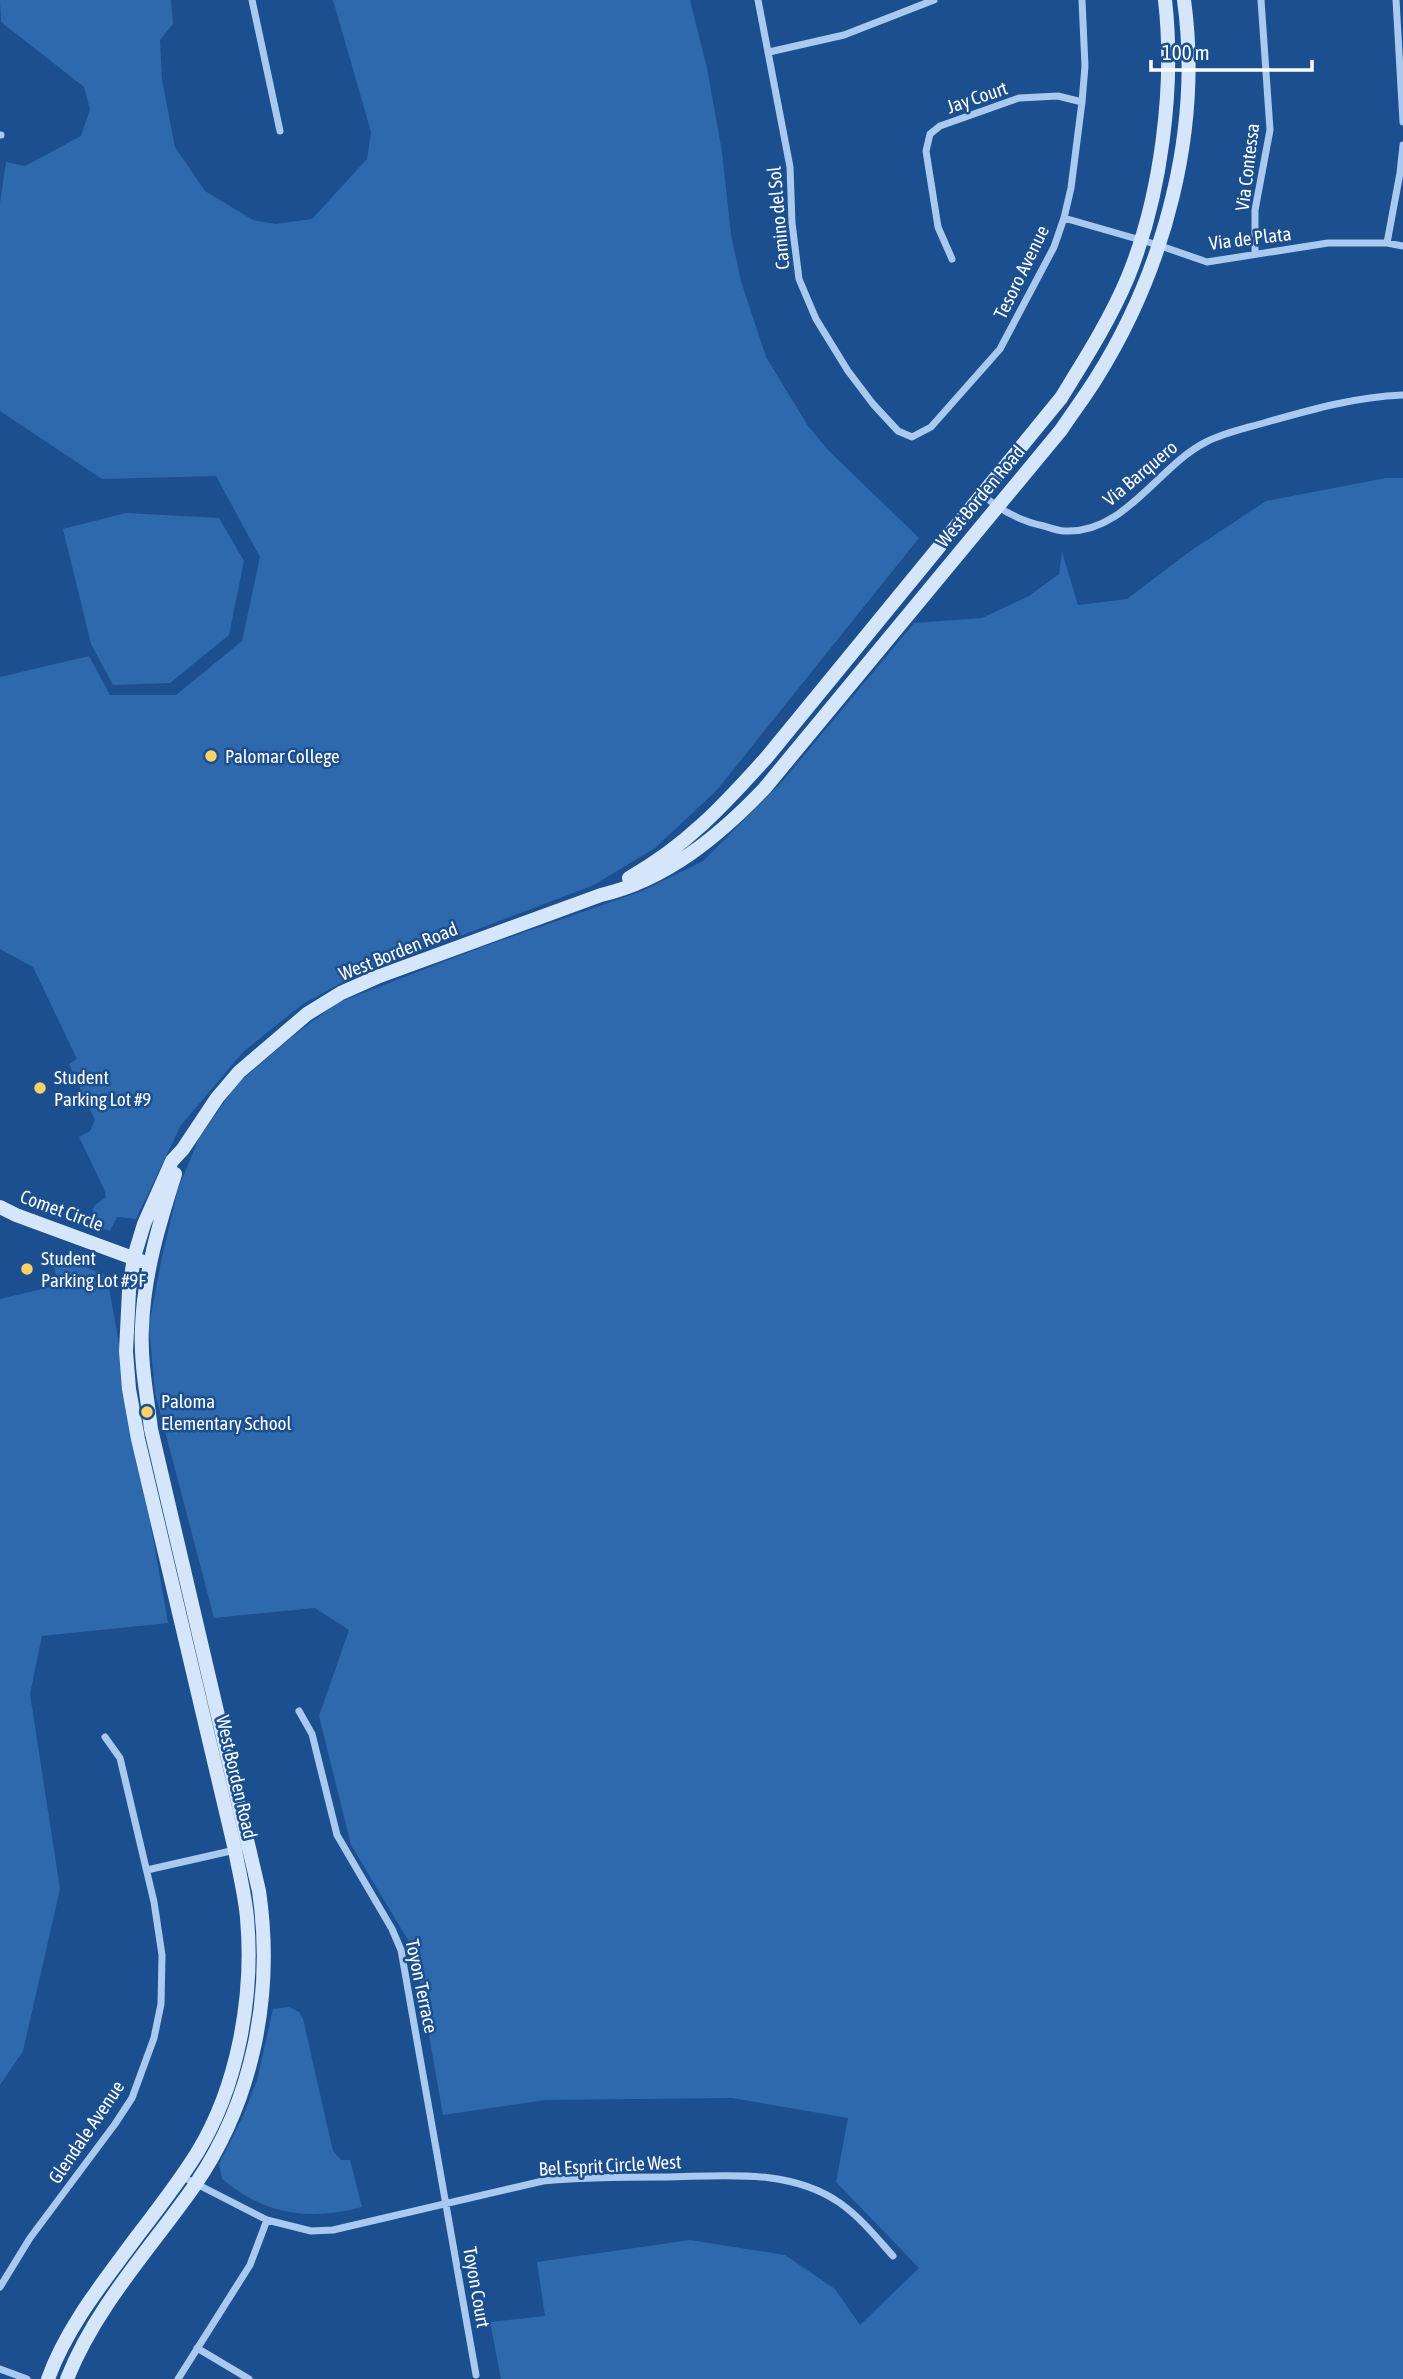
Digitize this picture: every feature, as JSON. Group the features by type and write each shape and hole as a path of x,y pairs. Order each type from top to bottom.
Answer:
{"main road":[{"name":"West Borden Road","path":"601,895 610,887 658,862 719,811 767,757 983,495 1061,398 1092,349 1127,279 1142,240 1152,201 1168,97 1168,29 1165,0"},
{"name":"West Borden Road","path":"48,2379 71,2330 181,2176 211,2127 242,2035 248,1993 247,1917 235,1850 138,1439 129,1389 129,1291 134,1257 144,1224 172,1161 239,1072 307,1014 341,993 377,976 601,895 625,889 667,870 736,818 764,789 1061,429 1097,377 1124,328 1147,278 1170,208 1183,139 1188,79 1184,0"},
{"name":"West Borden Road","path":"67,2379 92,2328 195,2184 218,2145 234,2111 256,2043 261,2009 265,1938 259,1891 152,1429 142,1363 149,1264 183,1149"},
{"name":"Comet Circle","path":"0,1206 16,1215 149,1264"}],"street":[{"path":"252,0 280,131"},
{"name":"Camino del Sol","path":"758,0 790,167 792,223 799,279 816,320 848,371 873,404 898,430 912,437"},
{"path":"769,52 844,35 934,0"},
{"name":"Tesoro Avenue","path":"912,437 932,427 1000,349 1037,281 1064,218 1071,188 1085,66 1082,0"},
{"name":"Via Contessa","path":"1255,254 1255,210 1270,130 1261,0"},
{"path":"1396,0 1401,36 1403,122"},
{"name":"Jay Court","path":"952,259 938,228 926,151 930,134 940,126 1019,98 1058,96 1082,102"},
{"path":"1387,243 1403,145"},
{"name":"Via de Plata","path":"1064,218 1207,262 1328,243 1387,243 1403,246"},
{"name":"Via Barquero","path":"983,495 997,508 1038,525 1065,531 1094,527 1116,516 1184,455 1206,442 1230,432 1335,403 1403,395"},
{"name":"Toyon Terrace","path":"299,1711 312,1734 337,1835 392,1929 401,1950 447,2204"},
{"name":"Glendale Avenue","path":"0,2287 30,2238 115,2124 131,2098 145,2068 161,2004 160,1933 147,1870 120,1758 105,1737"},
{"path":"147,1870 250,1846"},
{"name":"Bel Esprit Circle West","path":"181,2176 267,2220 312,2231 333,2230 555,2180 754,2176 784,2179 839,2202 866,2225 893,2256"},
{"name":"Toyon Court","path":"447,2204 476,2375"},
{"path":"178,2379 250,2265 267,2220"},
{"path":"197,2348 249,2379"},
{"path":"0,2369 27,2379"}],"shaded area":[{"path":"0,0 171,0 173,24 160,40 162,80 175,147 205,191 253,220 276,224 312,219 367,159 371,132 333,0 690,0 707,68 722,152 731,235 741,281 766,357 808,426 829,451 919,538 717,790 655,848 594,885 352,977 303,1004 244,1051 181,1125 136,1219 117,1217 110,1231 88,1224 94,1206 106,1197 79,1137 90,1131 95,1120 69,1064 77,1059 33,967 0,949 0,677 89,656 110,695 176,695 242,641 260,557 216,476 102,479 0,411 0,203 6,162 25,166 81,136 90,109 84,87 1,22"},
{"path":"1386,478 1403,478 1403,2379 501,2379 490,2322 545,2316 537,2262 690,2240 785,2255 835,2289 860,2325 919,2268 836,2182 848,2118 732,2098 546,2100 443,2115 414,1950 351,1845 319,1716 349,1630 315,1608 214,1618 155,1393 149,1326 178,1189 199,1138 237,1084 337,1003 482,947 642,891 703,861 781,783 914,623 982,618 1029,596 1059,574 1062,552 1078,605 1127,599 1189,552 1266,501"},
{"path":"126,513 219,518 244,561 229,635 170,683 113,685 91,644 63,529"},
{"path":"51,1252 107,1276 168,1623 42,1636 30,1694 60,1889 23,2051 0,2085 0,1299 58,1285"},
{"path":"289,2007 299,2012 303,2019 333,2151 341,2160 350,2160 362,2207 324,2214 288,2212 255,2201 222,2179 219,2164 257,2080 273,2009"}],"place":[{"name":"Palomar College","path":"211,756"},
{"name":"Student Parking Lot #9","path":"40,1088"},
{"name":"Student Parking Lot #9F","path":"27,1269"},
{"name":"Paloma Elementary School","path":"147,1412"}]}
